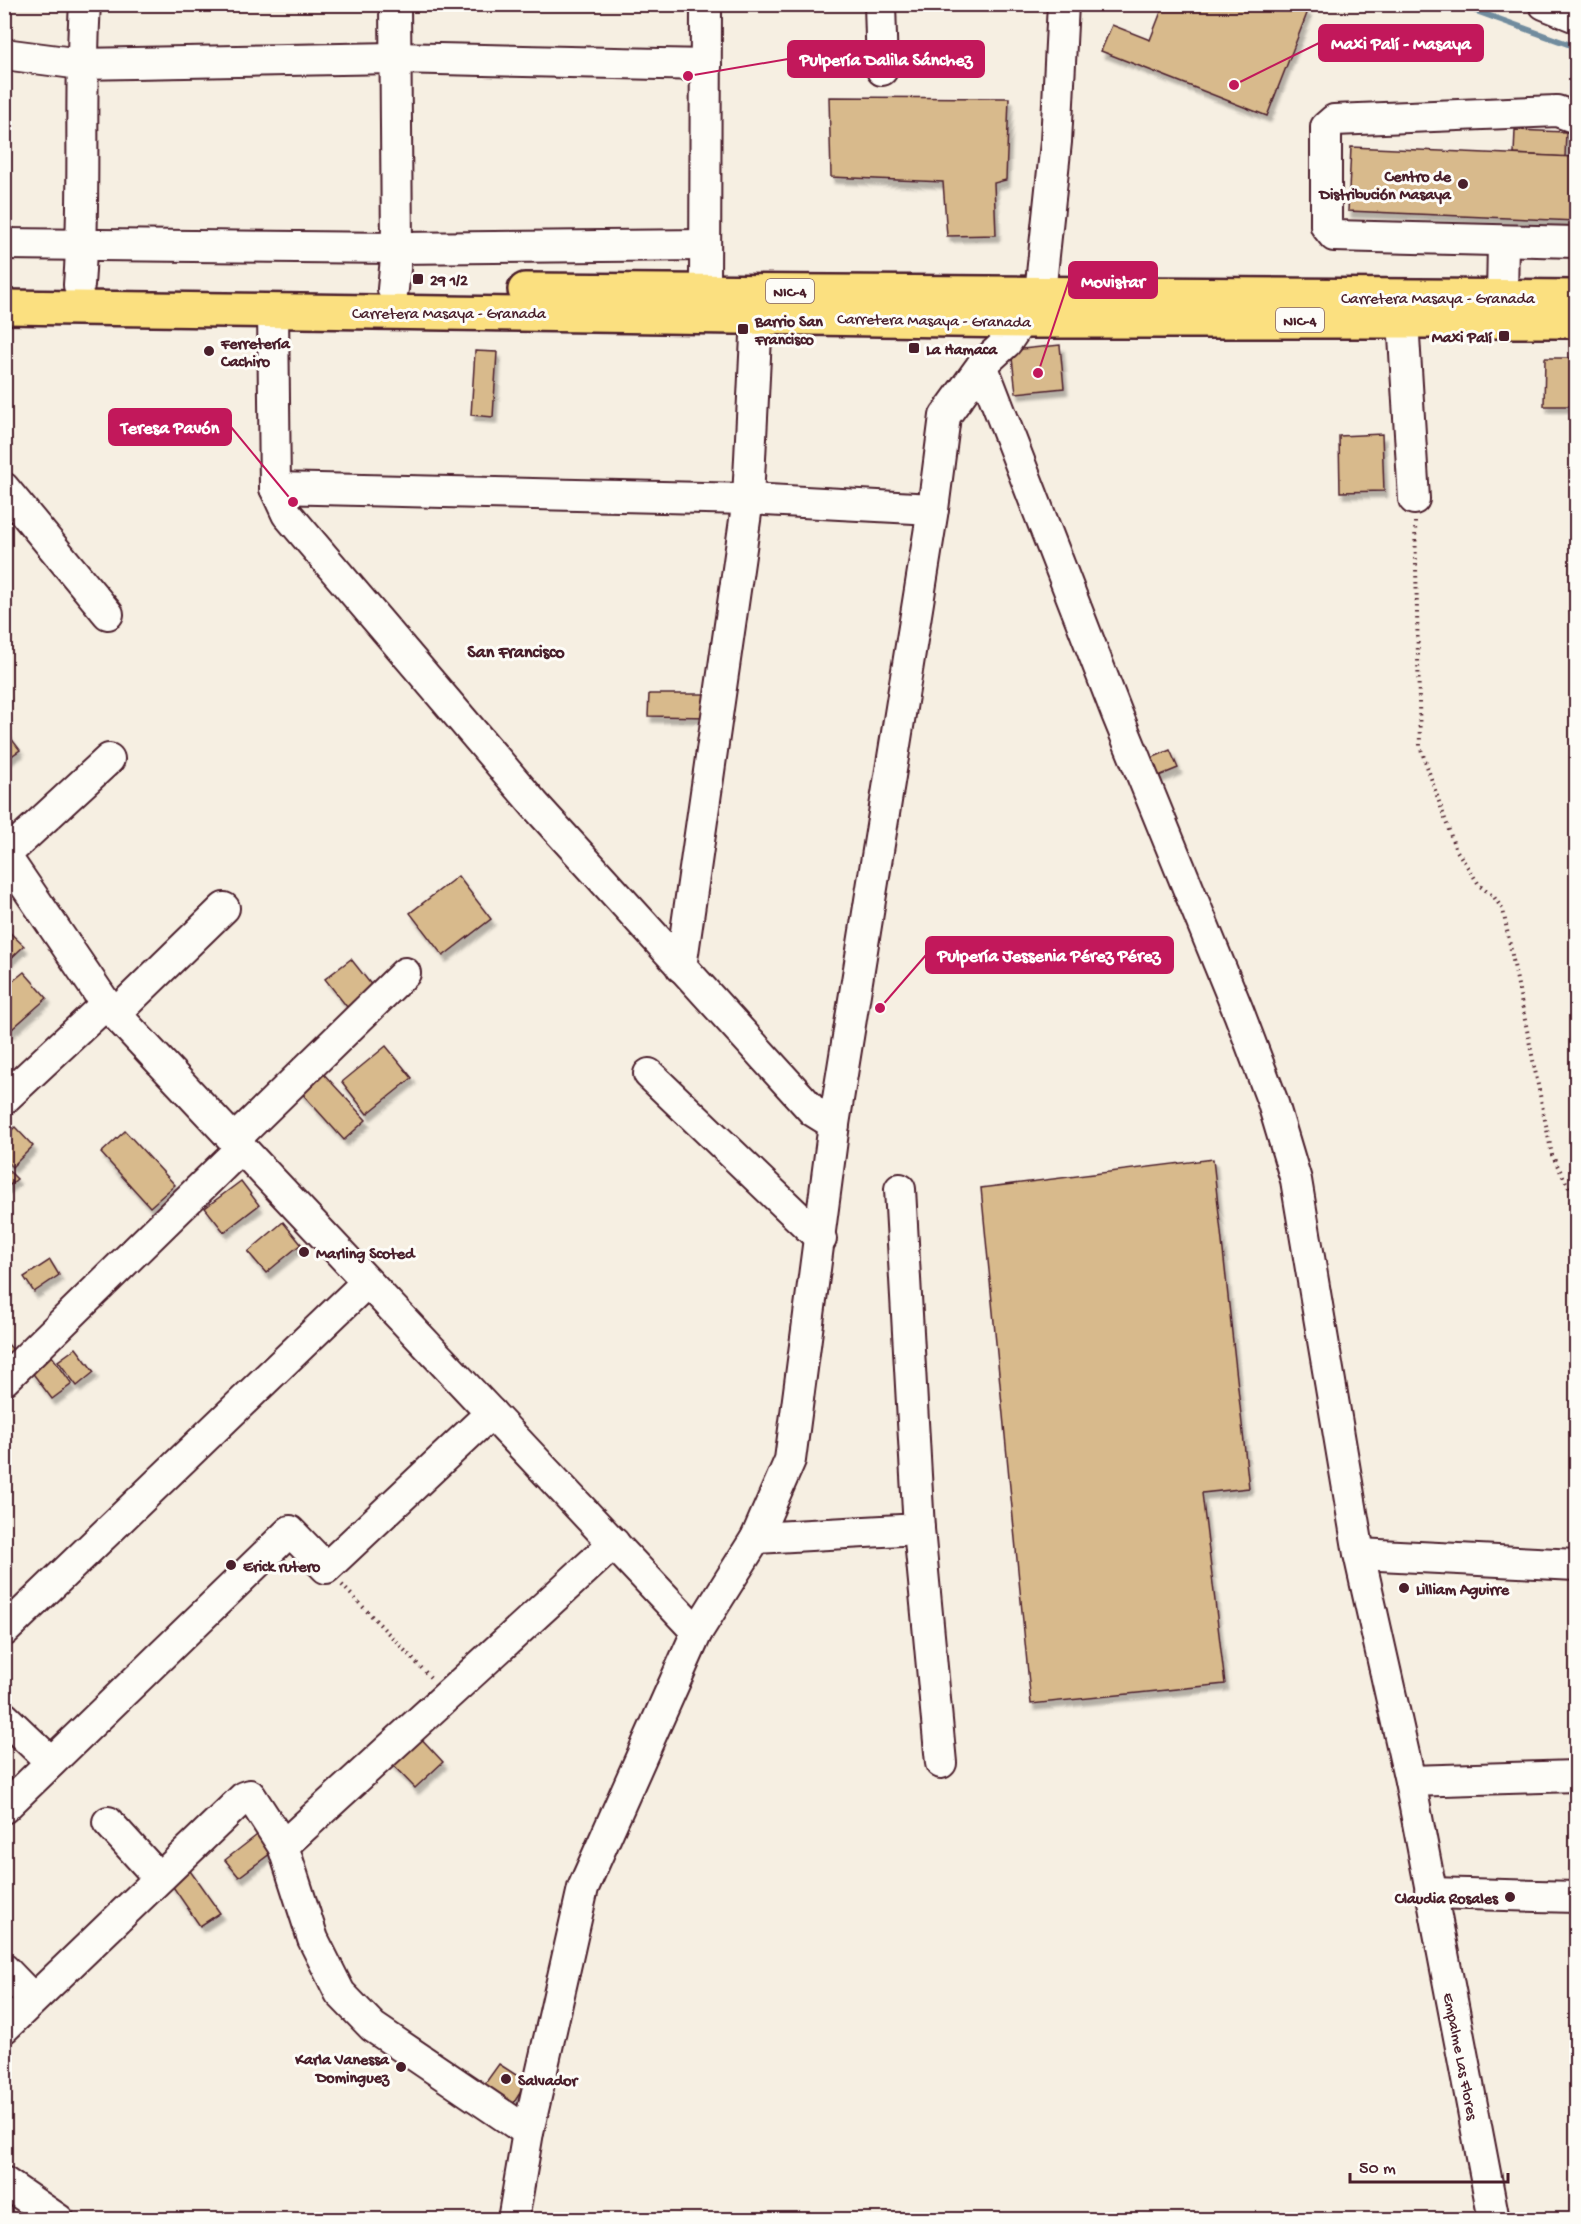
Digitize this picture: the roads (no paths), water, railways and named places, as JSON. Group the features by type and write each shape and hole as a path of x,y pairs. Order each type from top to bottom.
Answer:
{"highway":[{"name":"Carretera Masaya - Granada","path":"4,285 1576,297"},
{"name":"Carretera Masaya - Granada","path":"4,307 1023,321 1576,321"}],"street":[{"path":"79,285 82,244 81,64 85,4"},
{"path":"393,289 397,248 395,4"},
{"path":"705,290 706,4"},
{"path":"880,4 882,70"},
{"path":"513,2220 528,2132 583,1888 698,1632 756,1538 790,1460 821,1239 834,1124 933,508 945,417 982,365 1006,343 1023,321 1040,293 1056,142 1063,4"},
{"path":"1544,4 1576,16"},
{"path":"4,54 81,64 394,58 706,65"},
{"path":"1576,118 1557,111 1334,120 1326,127 1326,226 1334,236 1503,242 1576,242"},
{"path":"1503,242 1503,297"},
{"path":"4,244 397,248 705,245"},
{"path":"273,311 275,488 287,514 534,804 813,1111 834,1124"},
{"path":"681,967 748,499 757,316"},
{"path":"1403,320 1414,499"},
{"name":"Empalme Las Flores","path":"982,365 1121,724 1272,1100 1296,1180 1359,1554 1410,1781 1494,2220"},
{"path":"4,488 108,614"},
{"path":"275,488 748,499 933,508"},
{"path":"109,759 5,854 110,1009 698,1632"},
{"path":"4,1099 224,908"},
{"path":"4,1380 405,973"},
{"path":"649,1074 821,1239"},
{"path":"900,1189 919,1528 941,1763"},
{"path":"4,1632 367,1282"},
{"path":"4,1808 290,1531 326,1568 491,1413"},
{"path":"756,1538 919,1528"},
{"path":"283,1846 614,1543"},
{"path":"1359,1554 1576,1565"},
{"path":"4,1717 51,1762"},
{"path":"1410,1781 1576,1776"},
{"path":"4,2028 244,1797 250,1796 283,1846 313,1939 340,1993 373,2027 528,2132"},
{"path":"108,1822 159,1878"},
{"path":"1430,1893 1576,1897"},
{"path":"4,1969 33,1999"},
{"path":"4,2182 59,2220"}],"waterway":[{"path":"1457,4 1576,47"}],"place":[{"name":"Pulpería Dalila Sánchez","path":"688,76"},
{"name":"Maxi Palí - Masaya","path":"1234,85"},
{"name":"Centro de Distribución Masaya","path":"1463,184"},
{"name":"29 1/2","path":"418,279"},
{"name":"Barrio San Francisco","path":"743,329"},
{"name":"Maxi Palí","path":"1504,336"},
{"name":"La Hamaca","path":"914,348"},
{"name":"Ferretería Cachiro","path":"209,351"},
{"name":"Movistar","path":"1038,373"},
{"name":"Teresa Pavón","path":"293,502"},
{"name":"Pulpería Jessenia Pérez Pérez","path":"880,1008"},
{"name":"Marling Scoted","path":"304,1252"},
{"name":"Erick rutero","path":"231,1565"},
{"name":"Lilliam Aguirre","path":"1404,1588"},
{"name":"Claudia Rosales","path":"1510,1897"},
{"name":"Karla Vanessa Dominguez","path":"401,2067"},
{"name":"Salvador","path":"506,2079"}],"district":[{"name":"San Francisco","path":"516,651"}]}
